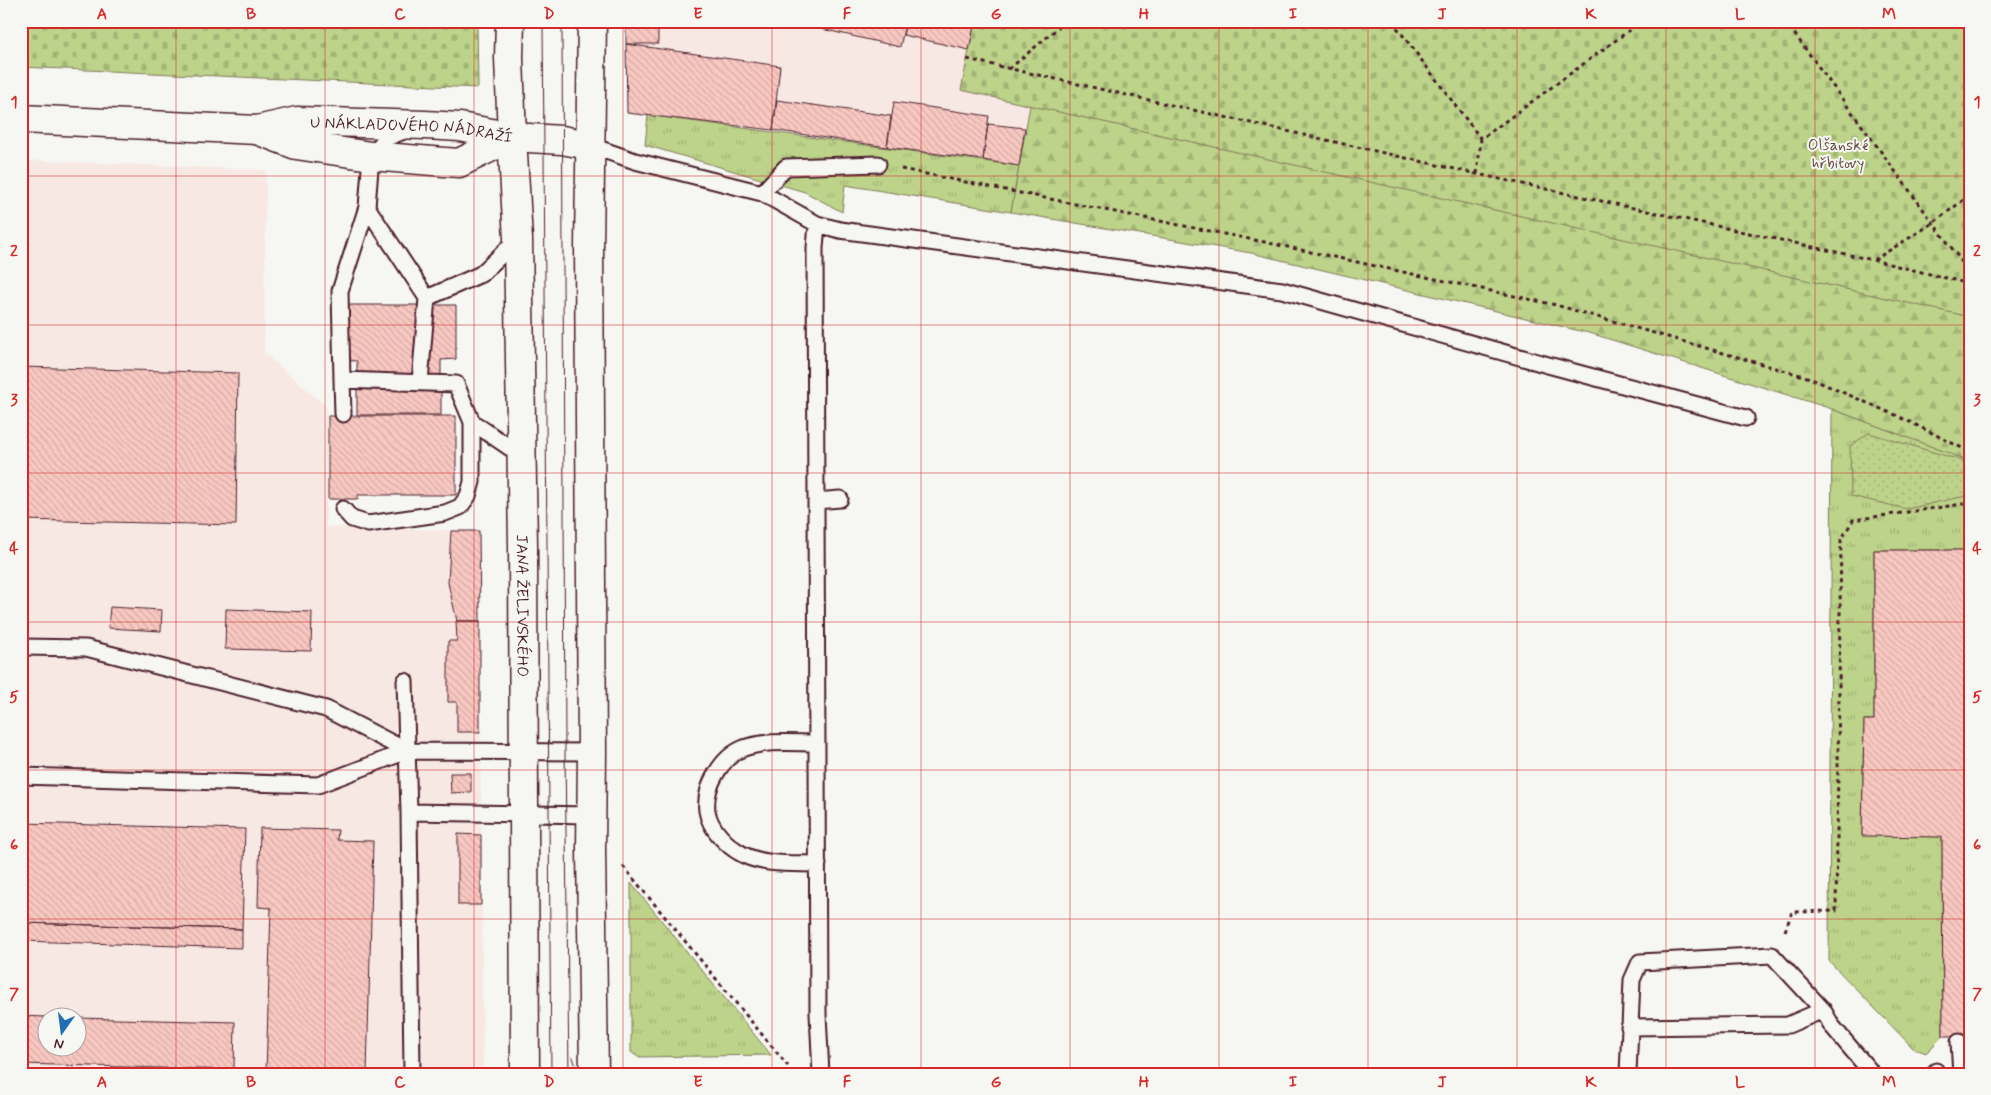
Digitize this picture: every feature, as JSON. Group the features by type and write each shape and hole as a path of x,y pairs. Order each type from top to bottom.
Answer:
{"main road":[{"name":"JANA ŽELIVSKÉHO","path":"510,21 509,58 518,239 522,456 525,1074"},
{"path":"592,21 589,145 591,815 594,1074"},
{"name":"U NÁKLADOVÉHO NÁDRAŽÍ","path":"21,119 257,130 297,121 425,124 460,127 512,137"},
{"name":"U NÁKLADOVÉHO NÁDRAŽÍ","path":"257,130 296,145 371,156 460,163 512,137"},
{"path":"512,137 562,140 589,145"}],"lane":[{"path":"343,414 340,290 367,207 371,156 386,138 425,124"},
{"path":"589,145 635,161 762,193 816,224 840,230 1282,290 1548,365 1746,418"},
{"path":"762,193 786,167 878,164"},
{"path":"367,207 427,298 420,382"},
{"path":"816,224 816,743 818,1014 821,1074"},
{"path":"427,298 481,274 518,239"},
{"path":"342,380 456,384 472,422 472,482 468,496 460,507 445,513 368,524 352,519 343,509"},
{"path":"472,422 522,456"},
{"path":"816,501 840,499"},
{"path":"21,647 86,648 326,708 407,751"},
{"path":"405,681 409,812 412,1074"},
{"path":"816,743 764,744 742,749 725,760 714,776 708,793 707,810 713,826 722,837 743,855 767,862 818,864"},
{"path":"21,776 318,785 407,751 592,752"},
{"path":"409,812 591,815"},
{"path":"1628,1074 1632,980 1640,962 1772,955 1823,1010 1832,1026 1870,1071 1870,1074"},
{"path":"1629,1027 1788,1025 1823,1010"},
{"path":"1959,1042 1961,1074"}],"path":[{"path":"1008,70 1066,21"},
{"path":"1392,21 1481,139 1477,174"},
{"path":"1481,139 1642,21"},
{"path":"1785,21 1970,273"},
{"path":"967,59 1008,70 1873,260 1970,284"},
{"path":"878,164 1269,243 1556,305 1807,378 1900,417 1970,452"},
{"path":"1873,260 1932,223 1970,195"},
{"path":"1785,931 1792,912 1836,911 1841,540 1853,520 1970,503"},
{"path":"622,864 788,1066"},
{"path":"21,988 24,900"}],"shaded area":[{"path":"626,21 975,21 961,90 1030,105 1019,166 773,130 627,113"},
{"path":"21,160 266,170 264,353 326,406 326,527 479,531 483,1074 21,1074"}],"green space":[{"path":"21,21 477,21 478,88 21,67"},
{"name":"Olšanské hřbitovy","path":"975,21 1970,21 1970,317 961,90"},
{"path":"1030,105 1970,315 1970,461 1832,409 1593,334 1251,253 1011,212"},
{"path":"648,115 1019,166 1011,212 845,185 842,212 805,192 645,145"},
{"path":"1832,409 1970,461 1970,550 1874,550 1874,720 1864,720 1862,835 1942,837 1943,1036 1926,1053 1913,1048 1829,961"},
{"path":"1869,433 1970,463 1970,495 1907,509 1851,496 1850,446"},
{"path":"631,883 771,1055 638,1057 631,1052"}],"building":[{"path":"626,21 658,21 658,44 626,44"},
{"path":"815,21 906,21 900,47 813,27"},
{"path":"906,21 975,21 969,50 903,35"},
{"path":"626,44 780,66 773,130 627,113"},
{"path":"777,100 891,116 887,147 773,130"},
{"path":"894,102 989,116 983,160 887,147"},
{"path":"988,124 1025,128 1019,166 983,160"},
{"path":"334,305 456,305 456,359 441,360 441,415 357,415 357,361 335,360"},
{"path":"21,367 238,373 236,525 21,520"},
{"path":"328,416 456,416 456,495 358,495 358,499 328,499"},
{"path":"451,531 479,531 480,621 457,621 448,583"},
{"path":"1874,550 1970,550 1970,1036 1943,1036 1942,837 1862,836 1864,720 1874,720"},
{"path":"110,607 162,610 161,631 108,628"},
{"path":"226,609 312,612 311,651 225,649"},
{"path":"456,621 480,621 480,732 457,732 457,702 448,702 448,641 457,641"},
{"path":"450,773 471,773 471,792 451,793"},
{"path":"21,823 245,829 242,929 21,923"},
{"path":"260,828 338,830 337,840 373,841 367,1074 266,1074 271,908 258,907"},
{"path":"458,834 481,835 481,905 458,905"},
{"path":"21,923 242,929 242,948 21,941"},
{"path":"21,1016 38,1017 38,1058 88,1058 88,1018 235,1022 234,1070 21,1064"}],"tram line":[{"path":"543,21 551,1074"},
{"path":"562,21 565,752 569,1074"},
{"path":"573,1057 578,1074"}]}
